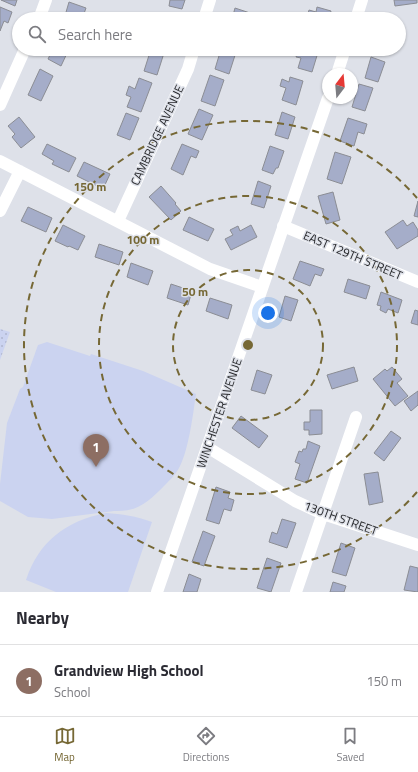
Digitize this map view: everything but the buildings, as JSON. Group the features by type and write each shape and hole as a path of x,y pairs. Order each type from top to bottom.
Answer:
{"street":[{"path":"42,12 46,0"},
{"path":"206,12 210,0"},
{"path":"358,12 362,0"},
{"path":"0,105 22,56"},
{"name":"CAMBRIDGE AVENUE","path":"118,221 188,69 192,56"},
{"path":"338,68 342,56"},
{"name":"WINCHESTER AVENUE","path":"157,592 262,287 286,227 326,104"},
{"path":"0,161 210,269 262,287"},
{"path":"0,211 20,171"},
{"name":"EAST 129TH STREET","path":"286,227 418,282"},
{"path":"296,592 356,417"},
{"name":"130TH STREET","path":"207,447 295,501 323,514 418,545"}],"shaded area":[{"path":"0,329 10,332 0,360"},
{"path":"47,342 90,356 91,354 143,371 196,394 188,441 180,466 166,484 153,497 142,505 130,510 52,519 28,517 0,501 0,484 7,423 20,389 23,387 38,345"},
{"path":"106,513 140,518 152,522 128,592 56,592 26,580 38,554 56,535 78,521"}],"place":[{"name":"Grandview High School","path":"96,467"}]}
